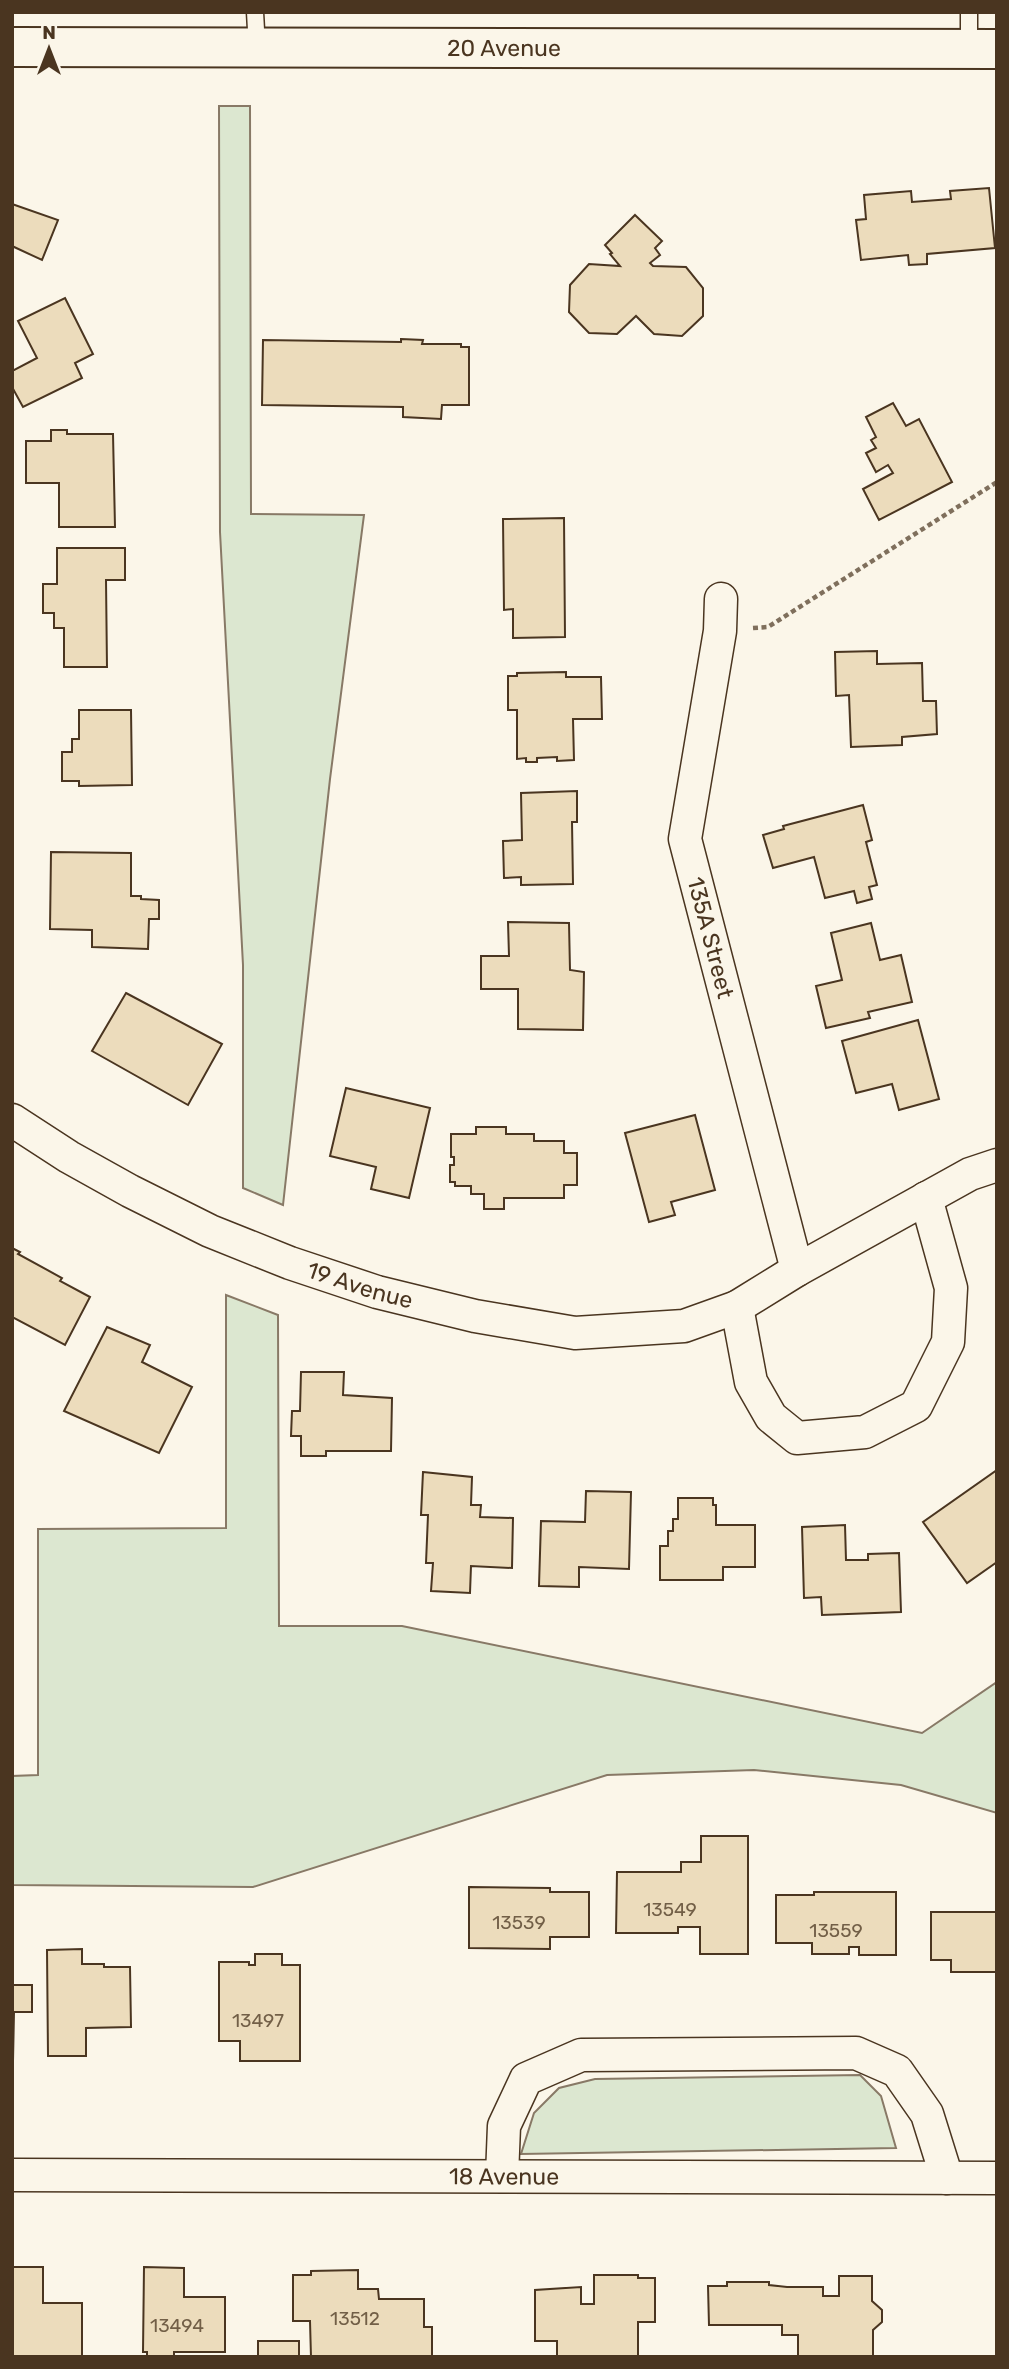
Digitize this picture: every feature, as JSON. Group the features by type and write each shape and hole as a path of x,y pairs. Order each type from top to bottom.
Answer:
{"street":[{"name":"20 Avenue","path":"12,47 256,30 978,37"},
{"name":"135A Street","path":"721,599 720,631 685,839 797,1270"},
{"name":"19 Avenue","path":"12,1120 69,1157 130,1191 210,1231 290,1263 377,1292 475,1316 575,1333 684,1326 737,1307 926,1198 970,1174 997,1165"},
{"path":"737,1307 751,1382 771,1417 797,1438 865,1432 916,1406 948,1342 951,1288 926,1198"},
{"path":"502,2176 504,2126 526,2079 581,2055 856,2053 897,2071 927,2114 947,2178"},
{"name":"18 Avenue","path":"12,2175 997,2178"}],"path":[{"path":"720,631 768,626 997,482"}],"green space":[{"path":"219,106 250,106 251,514 364,515 330,779 283,1205 243,1188 243,965 220,532"},
{"path":"226,1295 278,1315 279,1626 402,1626 922,1733 997,1682 997,1813 901,1785 754,1770 607,1775 253,1887 12,1885 12,1776 38,1775 38,1529 226,1528"},
{"path":"860,2075 881,2096 896,2148 521,2154 534,2113 559,2088 595,2079"}],"building":[{"path":"989,188 995,248 927,254 927,264 909,265 908,255 861,260 856,220 866,219 864,195 911,191 912,202 951,199 950,191"},
{"path":"12,204 58,220 42,260 12,246"},
{"path":"635,215 662,241 655,248 660,255 650,263 653,266 686,267 703,288 703,316 682,336 654,334 636,316 617,334 589,333 569,312 570,285 589,264 620,266 605,245"},
{"path":"65,298 93,354 75,363 82,378 23,407 12,387 12,371 37,358 18,321"},
{"path":"401,339 423,340 422,344 461,344 461,347 469,347 469,405 442,405 441,419 403,417 403,407 262,405 263,340 401,342"},
{"path":"893,403 906,426 919,419 952,482 879,520 863,489 893,473 888,465 876,472 866,453 876,448 871,440 876,437 866,417"},
{"path":"51,430 67,430 67,434 113,434 115,527 59,527 59,483 26,483 26,441 51,441"},
{"path":"564,518 565,637 513,638 513,609 504,610 503,519"},
{"path":"57,548 125,548 125,580 106,580 107,667 64,667 64,628 54,628 54,613 43,613 43,584 57,584"},
{"path":"877,651 877,664 922,663 923,701 936,701 937,734 902,737 902,745 851,747 849,695 836,696 835,652"},
{"path":"566,672 566,677 601,677 602,719 573,719 574,760 557,761 557,757 537,758 537,762 526,762 526,758 517,759 517,710 508,710 508,676 517,676 517,673"},
{"path":"79,710 131,710 132,785 79,786 79,781 62,781 62,752 72,752 72,739 79,739"},
{"path":"577,791 577,822 572,822 573,884 521,885 521,877 504,878 503,841 522,840 521,793"},
{"path":"863,805 872,840 866,842 877,885 869,887 872,899 857,903 854,891 825,898 814,857 773,868 763,835 784,829 783,826"},
{"path":"51,852 131,853 131,896 159,900 159,919 149,919 148,949 92,947 92,930 50,929"},
{"path":"508,922 569,923 570,970 584,972 583,1030 518,1029 518,989 481,989 481,956 509,956"},
{"path":"871,923 880,960 901,955 912,1002 868,1012 870,1018 826,1028 816,986 842,980 831,933"},
{"path":"126,993 222,1044 188,1105 92,1051"},
{"path":"918,1020 939,1099 899,1110 892,1084 856,1093 842,1041"},
{"path":"346,1088 430,1108 409,1198 371,1189 376,1167 330,1156"},
{"path":"695,1115 715,1190 671,1202 675,1215 649,1222 625,1133"},
{"path":"476,1127 506,1127 506,1134 534,1134 534,1141 564,1141 564,1153 577,1153 577,1185 564,1185 564,1198 504,1198 504,1209 484,1209 484,1194 471,1194 471,1186 455,1186 455,1182 450,1182 450,1165 454,1165 454,1157 451,1157 451,1134 476,1134"},
{"path":"12,1248 62,1278 60,1281 90,1297 65,1345 12,1317"},
{"path":"107,1327 150,1345 142,1362 192,1387 159,1453 64,1411"},
{"path":"301,1372 344,1372 343,1395 392,1398 391,1451 326,1451 326,1456 301,1456 301,1436 291,1436 292,1411 300,1411"},
{"path":"997,1470 997,1562 967,1583 923,1522"},
{"path":"423,1472 472,1477 471,1505 481,1505 480,1517 513,1518 512,1568 471,1566 470,1593 431,1591 433,1563 426,1563 428,1515 421,1515"},
{"path":"586,1491 631,1492 629,1569 579,1567 579,1587 539,1586 541,1521 585,1522"},
{"path":"678,1498 713,1498 713,1505 716,1505 716,1525 755,1525 755,1567 723,1567 723,1580 660,1580 660,1546 668,1546 668,1531 673,1531 673,1519 678,1519"},
{"path":"845,1525 846,1560 868,1560 868,1554 899,1553 901,1612 822,1615 821,1597 804,1598 802,1527"},
{"path":"701,1836 748,1836 748,1954 700,1954 700,1927 678,1927 678,1933 616,1933 617,1872 681,1872 681,1862 701,1862"},
{"path":"469,1887 550,1888 550,1892 589,1892 589,1937 550,1937 550,1949 469,1948"},
{"path":"814,1892 896,1892 896,1955 859,1955 859,1947 849,1947 849,1954 812,1954 812,1943 776,1943 776,1895 814,1895"},
{"path":"931,1912 997,1912 997,1972 951,1972 951,1960 931,1960"},
{"path":"82,1949 82,1964 130,1967 131,2027 86,2028 86,2056 48,2056 47,1950"},
{"path":"255,1954 282,1954 282,1965 300,1965 300,2061 240,2061 240,2041 219,2041 219,1962 249,1962 249,1965 255,1965"},
{"path":"12,1985 32,1985 32,2012 14,2012 13,2061"},
{"path":"12,2267 43,2267 43,2303 82,2303 82,2356 12,2357"},
{"path":"144,2267 184,2268 184,2297 225,2297 225,2352 174,2352 174,2357 147,2357 147,2352 143,2352"},
{"path":"358,2270 358,2289 378,2289 379,2299 424,2299 424,2327 432,2327 432,2357 311,2357 310,2321 293,2321 293,2275 311,2275 311,2271"},
{"path":"594,2275 638,2275 638,2278 655,2278 655,2322 638,2322 638,2357 557,2357 557,2341 535,2341 535,2290 581,2287 581,2304 594,2304"},
{"path":"839,2276 872,2276 872,2301 882,2310 882,2322 873,2330 873,2357 798,2357 798,2335 782,2335 782,2325 709,2325 708,2286 727,2286 727,2282 769,2282 769,2285 787,2287 823,2287 823,2296 839,2296"},
{"path":"258,2341 299,2341 299,2357 258,2357"}]}
